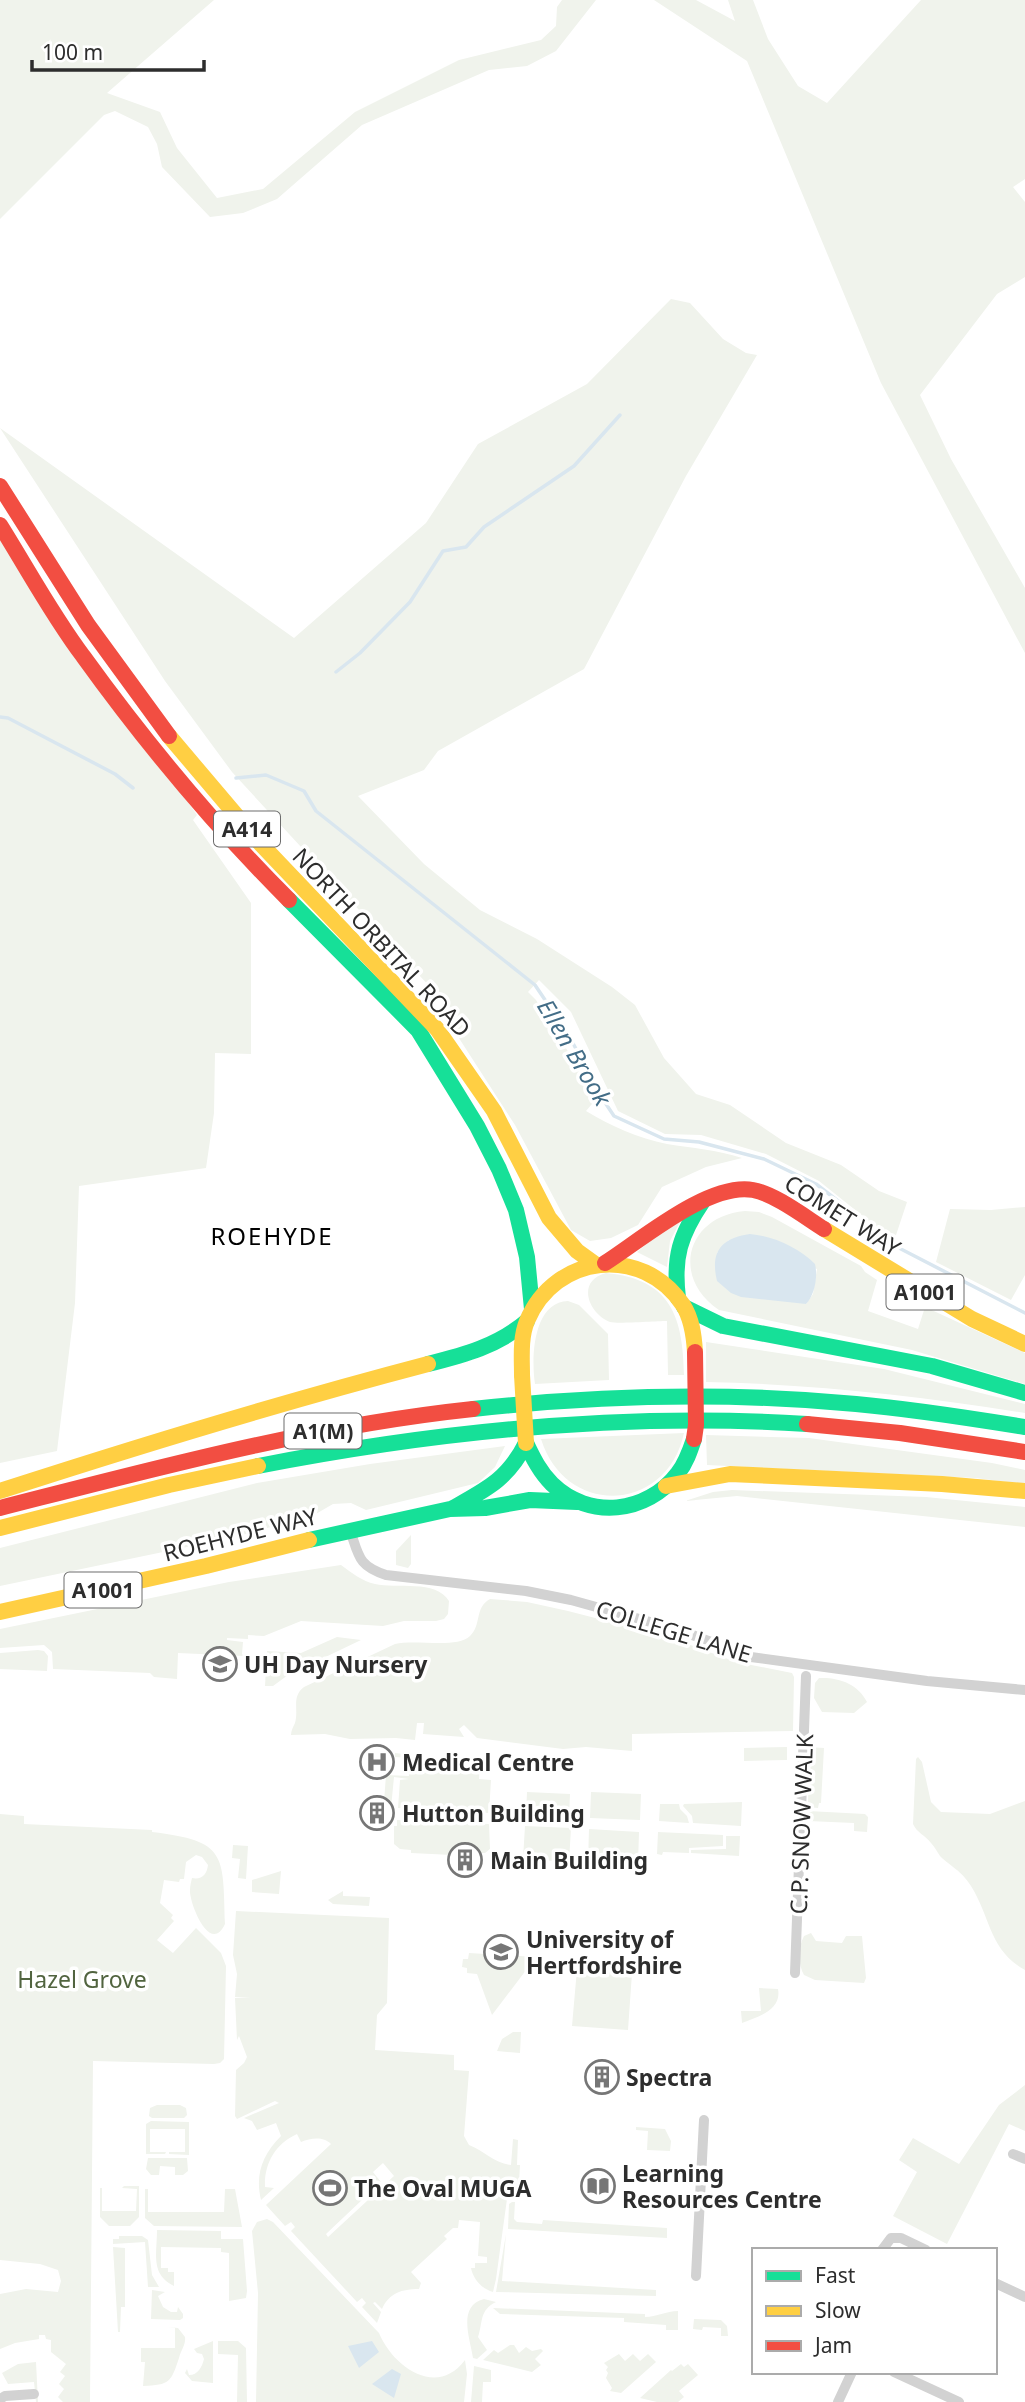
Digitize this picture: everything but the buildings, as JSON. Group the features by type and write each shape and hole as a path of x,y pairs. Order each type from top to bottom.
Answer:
{"main road":[{"name":"NORTH ORBITAL ROAD","path":"0,486 75,607 144,704 257,840 417,1006 445,1040 500,1121 557,1233 579,1254 600,1263"},
{"name":"NORTH ORBITAL ROAD","path":"0,525 81,653 167,766 255,866 418,1030 477,1126 516,1210 527,1257 530,1315"},
{"name":"COMET WAY","path":"600,1263 652,1233 676,1213 705,1198 725,1191 753,1190 768,1195 972,1320 1025,1344"},
{"path":"530,1315 522,1355 526,1443 545,1479 565,1496 577,1502 608,1508 639,1503 666,1486 680,1471 694,1438 695,1352 692,1325 681,1302 675,1274 677,1250 685,1226 705,1198"},
{"path":"0,1491 306,1396 475,1353 512,1334 530,1315 539,1298 558,1279 570,1272 600,1263 630,1266 654,1275 681,1302 704,1318 723,1326 932,1366 1025,1393"},
{"name":"A1(M)","path":"0,1508 265,1442 344,1426 469,1408 652,1396 798,1399 920,1410 1025,1427"},
{"name":"A1(M)","path":"0,1528 170,1485 266,1465 363,1448 471,1434 576,1425 649,1421 771,1422 874,1429 1025,1452"},
{"name":"ROEHYDE WAY","path":"450,1509 504,1479 516,1465 526,1443"},
{"path":"666,1486 730,1474 942,1484 1025,1491"},
{"name":"ROEHYDE WAY","path":"0,1612 450,1509 485,1508 530,1500 577,1502"}],"street":[{"name":"COLLEGE LANE","path":"350,1530 359,1558 369,1570 386,1575 526,1591 571,1600 679,1630 751,1657 927,1681 1025,1690"},
{"name":"C.P. SNOW WALK","path":"795,1973 806,1676"},
{"path":"696,2276 704,2120"},
{"path":"1013,2154 1025,2159"},
{"path":"884,2248 891,2238 901,2238 922,2248"},
{"path":"997,2284 1025,2297"},
{"path":"838,2402 851,2374"},
{"path":"898,2374 959,2402"},
{"path":"0,2399 5,2396 34,2394"}],"green space":[{"path":"0,0 214,0 107,93 160,112 177,148 217,198 263,189 355,112 459,60 541,40 556,26 557,7 562,0 596,0 556,51 527,66 489,70 362,125 277,199 243,213 210,217 162,167 157,144 148,127 115,111 104,115 0,219"},
{"path":"654,0 696,0 735,21 728,0 753,0 768,39 798,86 827,103 921,0 1025,0 1025,179 1013,187 1025,202 1025,277 997,294 920,395 951,459 1025,588 1025,653 881,383 747,61"},
{"path":"671,299 690,303 723,339 746,353 757,355 686,476 584,669 438,751 424,770 358,796 424,864 480,910 537,939 635,1005 664,1058 696,1094 730,1105 786,1143 841,1165 879,1191 907,1202 894,1241 819,1181 766,1154 701,1135 665,1134 618,1111 571,1012 539,980 528,992 536,1000 597,1098 586,1111 646,1138 742,1158 706,1167 662,1187 638,1225 611,1238 590,1241 571,1230 515,1125 455,1032 454,1013 232,772 165,681 0,428 294,638 426,523 478,444 587,384"},
{"path":"0,538 197,815 193,820 251,903 251,1054 215,1053 214,1113 206,1168 79,1186 75,1303 57,1451 0,1463"},
{"path":"1025,1207 1025,1275 1011,1300 936,1262 950,1209"},
{"path":"745,1211 759,1212 861,1266 877,1280 868,1311 918,1329 925,1307 1025,1353 1025,1384 912,1350 719,1310 704,1296 694,1281 690,1265 698,1236 710,1224 725,1215","holes":["729,1240 817,1269 813,1294 806,1304 717,1253"]},
{"path":"678,1218 680,1222 670,1241 667,1267 637,1252"},
{"path":"606,1273 645,1283 669,1304 681,1335 684,1375 668,1375 667,1321 610,1322 596,1312 588,1297 588,1290 597,1277"},
{"path":"568,1301 579,1305 608,1334 609,1380 535,1384 534,1347 541,1321 556,1304"},
{"path":"706,1342 884,1369 1025,1404 1025,1413 866,1392 706,1382"},
{"path":"684,1433 674,1459 658,1479 638,1491 616,1496 593,1493 572,1483 554,1465 541,1439"},
{"path":"706,1435 809,1438 992,1463 1025,1470 1025,1484 975,1478 707,1465"},
{"path":"505,1446 495,1467 478,1483 366,1510 351,1503 333,1504 314,1515 235,1537 0,1586 0,1548 257,1483 370,1464"},
{"path":"732,1490 926,1497 1025,1507 1025,1527 737,1496 685,1501 713,1492"},
{"path":"411,1535 411,1564 408,1568 396,1565 396,1551"},
{"path":"341,1565 361,1579 375,1584 435,1590 449,1601 448,1614 444,1619 436,1621 404,1621 383,1626 301,1621 264,1636 248,1635 248,1639 227,1638 243,1642 244,1656 178,1653 177,1679 154,1677 150,1673 53,1669 52,1652 44,1645 0,1648 0,1629 229,1582"},
{"path":"490,1599 527,1602 568,1611 669,1637 736,1662 792,1673 793,1731 632,1734 632,1751 586,1747 563,1749 477,1738 464,1725 459,1729 464,1737 423,1734 424,1723 417,1723 415,1740 350,1739 325,1734 291,1735 296,1718 296,1699 304,1687 395,1644 464,1640 474,1632 482,1607"},
{"path":"337,1637 361,1640 288,1675 273,1686 265,1686 267,1651 301,1653"},
{"path":"44,1651 48,1656 47,1671 0,1669 0,1653"},
{"path":"819,1678 834,1679 853,1686 867,1702 854,1713 822,1712 814,1698 815,1683"},
{"path":"787,1747 787,1760 744,1761 744,1748"},
{"path":"809,1747 824,1748 821,1803 818,1808 808,1807"},
{"path":"395,1753 454,1760 480,1760 479,1779 491,1780 489,1813 398,1808 400,1780 409,1779 394,1777 391,1808 388,1808 388,1802 384,1802 386,1775 409,1776 409,1772 416,1772 417,1762 410,1762 410,1758 395,1757"},
{"path":"918,1757 922,1762 931,1802 941,1812 990,1814 1025,1801 1025,1970 1013,1962 997,1943 978,1898 967,1880 940,1856 913,1824"},
{"path":"527,1792 570,1794 569,1817 526,1815"},
{"path":"591,1792 641,1794 640,1820 590,1818"},
{"path":"742,1802 741,1826 693,1823 692,1816 683,1806 684,1804"},
{"path":"660,1804 679,1804 689,1823 659,1821"},
{"path":"808,1811 865,1814 868,1817 867,1832 854,1831 854,1823 808,1821"},
{"name":"Hazel Grove","path":"0,1814 24,1816 24,1824 152,1830 195,1840 216,1855 221,1867 225,1924 219,1932 213,1934 202,1924 191,1896 192,1878 205,1874 208,1865 202,1857 196,1855 186,1862 184,1879 179,1882 164,1880 160,1903 173,1915 171,1918 174,1921 157,1940 173,1953 196,1928 221,1953 226,1966 224,2059 214,2064 93,2061 90,2402 63,2402 58,2397 64,2389 59,2384 65,2376 60,2372 66,2364 51,2352 51,2340 46,2339 45,2335 0,2349 0,2294 26,2289 58,2292 61,2281 58,2270 40,2264 0,2260"},
{"path":"397,1820 489,1824 490,1849 485,1853 473,1853 473,1856 411,1853 411,1850 400,1849 394,1844 394,1826 397,1826"},
{"path":"525,1826 571,1828 569,1862 523,1859"},
{"path":"589,1829 639,1832 638,1864 588,1862"},
{"path":"658,1832 723,1835 723,1846 689,1848 689,1853 657,1854"},
{"path":"726,1836 740,1836 739,1856 691,1853 691,1850 726,1849"},
{"path":"233,1845 248,1846 246,1879 238,1878 240,1859 232,1858"},
{"path":"281,1871 279,1894 252,1892 252,1880"},
{"path":"343,1891 343,1896 370,1897 369,1906 333,1904 328,1900"},
{"path":"236,1911 389,1918 387,2003 377,2015 375,2050 454,2055 454,2070 469,2071 464,2136 469,2145 499,2162 511,2165 513,2139 518,2140 518,2199 507,2199 493,2292 479,2283 471,2268 475,2268 475,2263 487,2263 487,2257 478,2256 480,2222 459,2220 458,2228 453,2228 444,2236 447,2239 411,2272 421,2283 419,2289 397,2293 388,2299 382,2309 373,2303 381,2312 377,2323 362,2307 366,2303 362,2298 357,2302 291,2231 295,2227 291,2222 285,2226 266,2205 331,2144 324,2140 301,2142 297,2134 283,2143 272,2156 266,2170 265,2187 274,2188 261,2200 259,2182 262,2166 269,2150 281,2136 276,2123 257,2130 252,2121 244,2118 279,2103 275,2101 237,2119 235,2116 236,2070 247,2057 239,2036 237,2040 235,1998 251,1997 235,1997 237,1974 233,1955","holes":["383,2163 394,2176 328,2237 326,2234 381,2182 373,2172"]},
{"path":"811,1933 816,1941 842,1943 846,1936 862,1936 866,1978 864,1983 815,1980 804,1975 800,1961 801,1945 804,1936"},
{"path":"469,1953 536,1957 492,2015 477,1974 467,1973 467,1968 462,1967 463,1959 468,1959"},
{"path":"577,1969 632,1973 628,2030 572,2026"},
{"path":"759,1988 778,1989 776,2002 768,2012 742,2023 741,2011 761,2011"},
{"path":"513,2032 521,2032 520,2053 497,2051 502,2039"},
{"path":"1025,2085 1025,2131 1009,2124 947,2244 893,2216 917,2172 899,2160 913,2138 959,2164 999,2105"},
{"path":"157,2105 180,2105 186,2108 187,2115 184,2118 152,2118 149,2116 150,2108"},
{"path":"151,2121 189,2122 189,2155 169,2154 185,2152 185,2129 150,2129 150,2152 166,2152 146,2154 146,2124"},
{"path":"636,2127 665,2129 671,2141 670,2151 647,2150 648,2131 636,2130"},
{"path":"148,2158 187,2158 188,2171 183,2175 175,2175 175,2167 160,2166 159,2175 151,2175 146,2169"},
{"path":"139,2186 139,2217 130,2226 109,2226 100,2217 100,2188 102,2211 136,2211 137,2189 122,2188"},
{"path":"145,2189 148,2189 148,2212 224,2212 225,2189 235,2189 242,2227 154,2226 145,2218"},
{"path":"515,2202 514,2219 517,2222 542,2224 543,2220 667,2228 667,2238 508,2229 509,2204"},
{"path":"267,2219 273,2222 379,2333 394,2357 405,2367 417,2374 442,2377 454,2371 465,2360 467,2374 464,2402 256,2402 258,2293 252,2231 257,2222"},
{"path":"157,2230 221,2231 221,2239 243,2239 246,2298 229,2301 229,2253 221,2252 221,2248 161,2247 161,2268 174,2272 174,2286 166,2281 156,2262"},
{"path":"506,2234 502,2281 656,2290 656,2296 496,2292"},
{"path":"119,2236 142,2236 148,2240 152,2275 159,2287 148,2287 145,2242 113,2244 113,2239 119,2239"},
{"path":"113,2247 125,2248 125,2307 121,2307 120,2332 118,2332"},
{"path":"152,2290 165,2292 158,2296 163,2307 177,2312 178,2307 183,2318 151,2319"},
{"path":"484,2299 496,2302 482,2317 478,2337 487,2350 477,2359 473,2358 468,2315 470,2308"},
{"path":"493,2308 645,2314 645,2317 678,2311 678,2330 666,2330 666,2325 624,2322 624,2318 500,2314"},
{"path":"694,2319 721,2320 727,2326 728,2336 721,2336 721,2328 693,2329"},
{"path":"167,2327 178,2328 185,2337 174,2372 164,2383 143,2386 145,2362 141,2362 141,2348 175,2348 175,2328"},
{"path":"213,2341 213,2383 192,2381 185,2373 187,2369 189,2375 195,2374 204,2359 202,2354 194,2349"},
{"path":"218,2341 238,2341 246,2348 247,2402 237,2402 238,2355 218,2354"},
{"path":"514,2345 519,2353 526,2347 532,2351 541,2349 543,2351 535,2359 541,2365 532,2372 483,2360 494,2350 498,2353"},
{"path":"619,2354 625,2361 633,2354 640,2361 648,2354 656,2362 621,2393 610,2391 612,2388 606,2378 608,2367 604,2363"},
{"path":"36,2362 38,2402 34,2382 8,2384 2,2373 18,2364"},
{"path":"681,2364 684,2367 688,2364 698,2375 679,2391 684,2397 678,2402 657,2402 640,2398 671,2370"},
{"path":"474,2366 491,2370 491,2382 483,2382 482,2402 471,2402"}],"shaded area":[{"path":"750,1234 785,1244 815,1264 815,1285 806,1304 741,1297 731,1293 717,1281 715,1262 720,1248 732,1239"},
{"path":"372,2341 379,2352 359,2368 348,2346"},
{"path":"392,2369 401,2374 394,2398 372,2384"}],"waterway":[{"path":"336,672 360,653 410,602 443,551 466,547 484,527 574,466 620,415"},
{"name":"Ellen Brook","path":"0,717 8,718 115,774 133,788"},
{"name":"Ellen Brook","path":"236,778 266,775 304,791 316,811 535,985 568,1034 614,1116 664,1139 699,1142 764,1159 816,1184 899,1248 1025,1313"}],"traffic: fast":[{"path":"289,900 418,1030 477,1126 516,1210 527,1257 532,1309"},
{"path":"678,1298 680,1247 703,1201"},
{"path":"684,1307 723,1326 932,1366 1025,1393"},
{"path":"428,1364 492,1343 527,1321"},
{"path":"473,1409 617,1398 760,1398 877,1406 1025,1427"},
{"path":"258,1466 394,1443 531,1427 669,1421 807,1424"},
{"path":"526,1443 544,1475 567,1496 600,1507 617,1507 634,1504 665,1487 683,1465 694,1439"},
{"path":"453,1508 496,1482 512,1466 526,1443"},
{"path":"309,1540 450,1509 485,1508 530,1500 577,1502"}],"traffic: slow":[{"path":"169,736 258,841 437,1029 494,1111 549,1218 577,1251 595,1264"},
{"path":"824,1229 972,1319 1025,1344"},
{"path":"522,1375 523,1334 540,1299 557,1282 578,1270 600,1265 623,1266 645,1272 666,1285 686,1310 695,1352"},
{"path":"0,1491 213,1424 428,1364"},
{"path":"522,1375 526,1443"},
{"path":"0,1528 169,1485 258,1466"},
{"path":"666,1486 730,1474 942,1484 1025,1491"},
{"path":"0,1612 309,1540"}],"traffic: jam":[{"path":"0,486 88,625 169,736"},
{"path":"0,525 61,624 131,720 207,813 289,900"},
{"path":"605,1263 676,1215 716,1195 735,1190 762,1192 790,1206 824,1229"},
{"path":"694,1439 695,1352"},
{"path":"0,1508 294,1437 413,1416 473,1409"},
{"path":"807,1424 900,1433 1025,1452"}],"place":[{"name":"UH Day Nursery","path":"220,1664"},
{"name":"Medical Centre","path":"377,1762"},
{"name":"Hutton Building","path":"377,1813"},
{"name":"Main Building","path":"465,1860"},
{"name":"University of Hertfordshire","path":"501,1952"},
{"name":"Spectra","path":"602,2077"},
{"name":"Learning Resources Centre","path":"598,2186"},
{"name":"The Oval MUGA","path":"330,2188"}],"district":[{"name":"ROEHYDE","path":"272,1235"}]}
